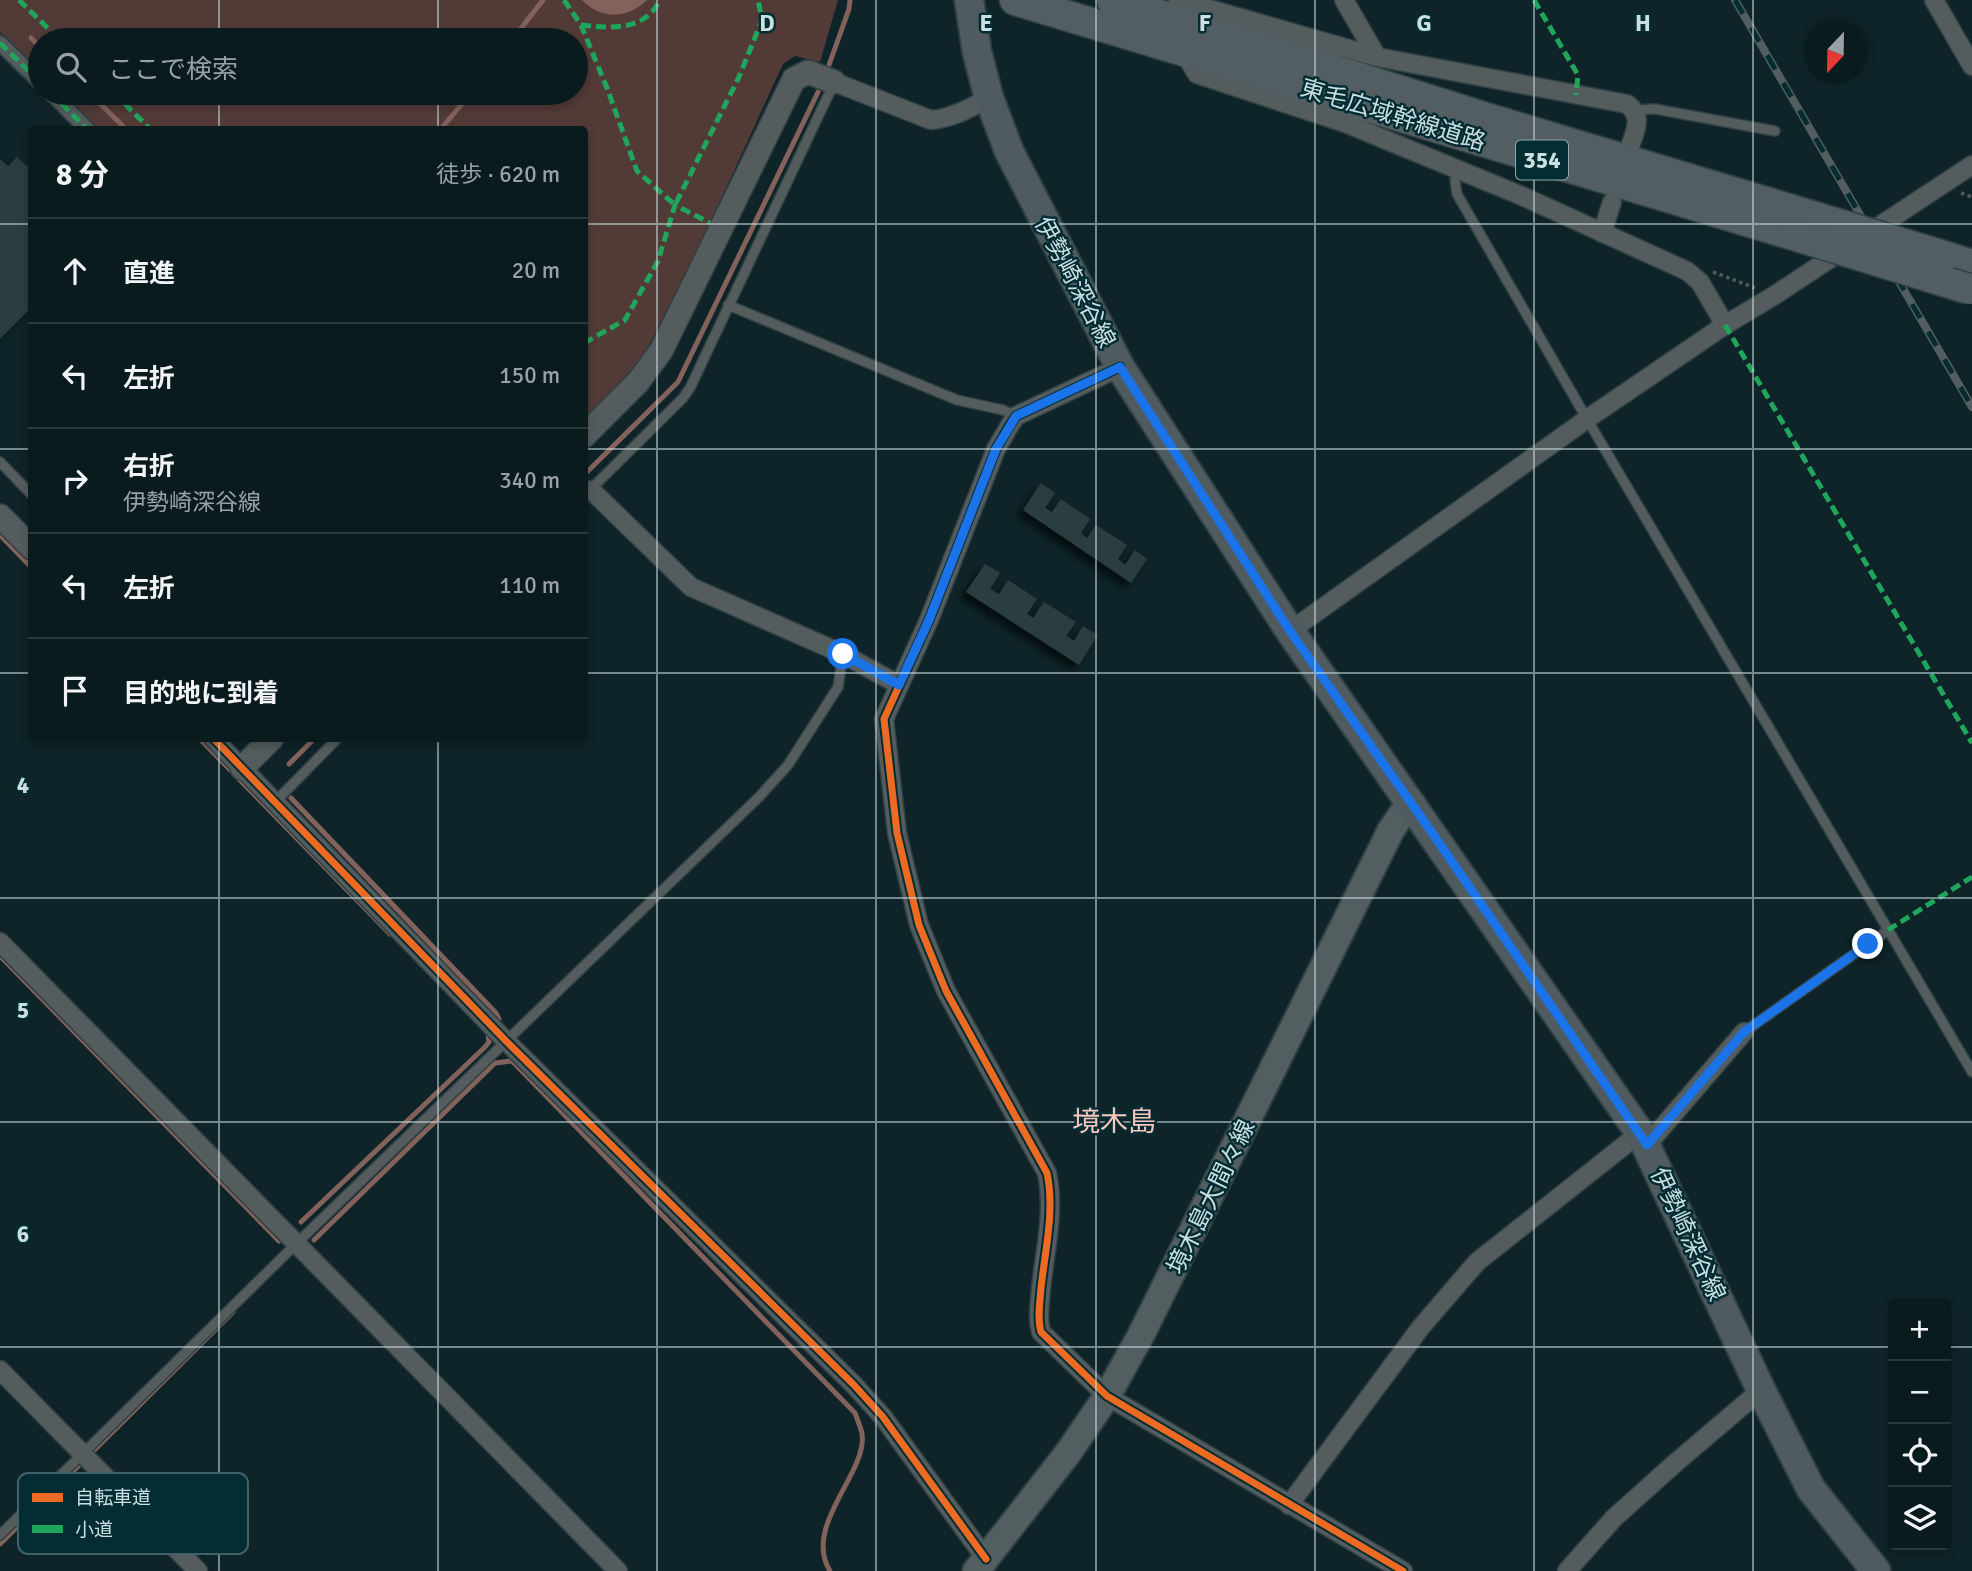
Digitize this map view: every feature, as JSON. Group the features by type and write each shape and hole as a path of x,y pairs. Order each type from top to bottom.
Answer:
{"highway":[{"name":"東毛広域幹線道路","path":"1015,0 1183,51 1790,222 1964,275"},
{"name":"東毛広域幹線道路","path":"1134,2 1493,120 1790,222 1964,275"}],"main road":[{"name":"伊勢崎深谷線","path":"969,0 977,52 989,98 1025,185 1120,367 1290,631 1643,1139 1761,1390 1811,1489 1876,1571"},
{"name":"境木島大間々線","path":"981,1565 1068,1453 1107,1395 1186,1248 1391,830 1402,814 1413,805"}],"street":[{"path":"1178,0 1377,57 1627,104 1638,116 1637,129 1630,146"},
{"path":"1344,0 1377,57"},
{"path":"1934,0 1972,66"},
{"path":"0,43 28,70"},
{"path":"1183,51 1197,74 1345,123 1687,271 1700,282 1725,325"},
{"path":"588,432 638,382 661,351 794,79 808,72 931,120 964,112 989,98"},
{"path":"63,105 84,126"},
{"path":"1290,631 1587,419 1725,325 1972,165"},
{"path":"1602,233 1612,202"},
{"path":"1120,367 1016,416 996,449 929,620 884,719 897,834 919,926 946,991 1047,1173 1051,1191 1040,1300 1041,1332 1107,1395 1403,1571"},
{"path":"588,493 691,587 843,654 899,685"},
{"path":"0,516 28,544"},
{"path":"217,742 506,1041 861,1392 883,1417 981,1565"},
{"path":"242,768 268,742"},
{"path":"0,942 618,1571"},
{"path":"1289,1505 1421,1327 1478,1262 1643,1139 1744,1032"},
{"path":"0,1370 101,1473"},
{"path":"1567,1571 1614,1518 1761,1390"},
{"path":"181,1554 198,1571"}],"lane":[{"path":"588,493 684,398 834,82"},
{"path":"1635,110 1656,109 1775,131"},
{"path":"1458,170 1455,180 1457,194 1972,1072"},
{"path":"728,305 957,400 1003,410 1016,416"},
{"path":"0,462 28,491"},
{"path":"64,1473 295,1245 733,824 788,765 838,687 843,654"},
{"path":"274,803 334,742"},
{"path":"1744,1032 1888,930"},
{"path":"0,1535 18,1518"}],"path":[{"path":"1700,282 1704,274 1710,271 1775,295"}],"shaded area":[{"path":"0,0 838,0 820,62 795,56 783,64 700,245 642,359 588,417 588,126 96,126 74,105 588,105 588,28 28,28 28,60 0,32"},
{"path":"582,0 647,0 632,11 614,15 589,7"}],"building":[{"path":"17,157 28,167 28,311 0,339 0,159 8,166"},
{"path":"1041,483 1055,493 1045,508 1052,512 1061,499 1090,519 1081,533 1087,538 1096,525 1127,545 1118,559 1125,565 1135,550 1147,559 1131,583 1023,510"},
{"path":"985,564 1000,573 990,589 999,594 1008,580 1037,599 1027,614 1033,618 1044,602 1076,622 1066,636 1074,641 1083,626 1098,635 1079,665 966,592"}],"waterway":[{"path":"521,28 543,0"},
{"path":"829,65 850,0"},
{"path":"588,471 678,382 819,90"},
{"path":"101,105 123,126"},
{"path":"443,126 461,105"},
{"path":"0,535 28,564"},
{"path":"203,742 390,934"},
{"path":"289,764 311,742"},
{"path":"291,798 499,1019"},
{"path":"0,956 279,1241"},
{"path":"301,1222 485,1047 489,1042 488,1034"},
{"path":"511,1060 855,1413 862,1434 861,1449 856,1465 829,1518 824,1536 824,1554 830,1571"},
{"path":"314,1240 495,1063 511,1061"},
{"path":"71,1473 233,1312"},
{"path":"0,1544 18,1526"}],"railway":[{"path":"1735,0 1972,407"}],"marked path":[{"path":"19,0 48,28"},
{"path":"564,0 582,28"},
{"path":"581,25 615,27 636,23 645,18 660,0"},
{"path":"588,42 637,171 675,205 739,77 762,20 758,0"},
{"path":"1534,0 1578,75 1576,95"},
{"path":"0,43 28,70"},
{"path":"63,105 84,126"},
{"path":"126,105 147,126"},
{"path":"588,341 625,320 658,261 675,205 710,223"},
{"path":"1725,325 1972,743"},
{"path":"1888,930 1972,877"}],"cycle path":[{"path":"1120,367 1016,416 996,449 929,620 884,719 897,833 919,925 946,991 1047,1173 1050,1216 1040,1305 1041,1332 1107,1396 1403,1571"},
{"path":"217,742 506,1041 854,1385 883,1417 986,1559"}],"district":[{"name":"境木島","path":"1114,1122"}],"route":[{"path":"843,654 899,685 929,620 996,449 1016,416 1120,367 1290,631 1647,1145 1744,1032 1868,944"}]}
